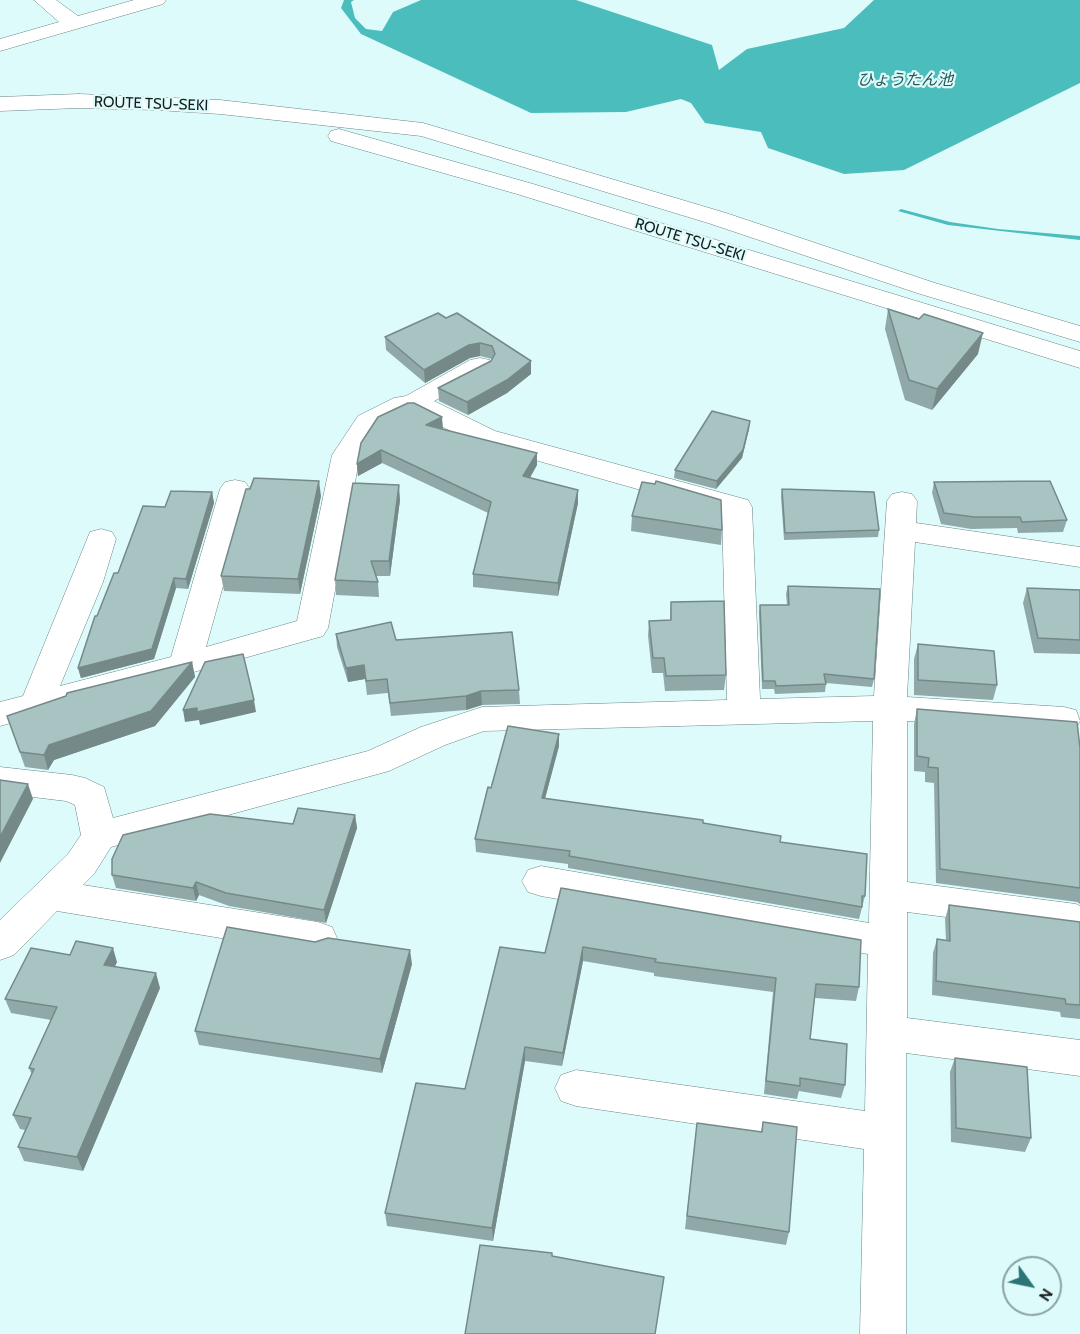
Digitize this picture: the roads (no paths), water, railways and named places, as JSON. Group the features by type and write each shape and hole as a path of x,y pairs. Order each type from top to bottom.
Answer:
{"street":[{"path":"44,0 75,24"},
{"path":"0,45 156,0"},
{"name":"ROUTE TSU-SEKI","path":"0,104 79,101 157,103 220,107 423,130 717,218 926,288 1080,334"},
{"name":"ROUTE TSU-SEKI","path":"302,118 338,135 525,189 1080,360"},
{"path":"413,404 480,366"},
{"path":"0,714 185,665 312,628 346,455 368,422 404,404 421,405 485,437 737,507 744,710"},
{"path":"185,665 235,489"},
{"path":"883,1334 890,708 901,516 1080,557"},
{"path":"36,704 87,582 101,539"},
{"path":"0,944 81,864 99,836 377,762 433,736 482,719 744,710 890,708 1064,719"},
{"path":"0,780 72,788 91,797 99,836"},
{"path":"541,881 888,942"},
{"path":"888,894 1076,920"},
{"path":"50,895 318,938"},
{"path":"886,1033 1080,1058"},
{"path":"576,1088 885,1133"}],"water":[{"name":"ひょうたん池","path":"344,0 354,0 351,2 355,18 366,29 382,31 393,12 421,0 576,0 712,45 719,70 747,49 844,28 874,0 1080,0 1080,83 904,170 844,174 768,148 761,132 705,123 691,103 681,99 626,112 531,113 361,34 341,8"},
{"path":"901,209 950,222 998,229 1080,236 1080,240 948,225 898,211"}]}
